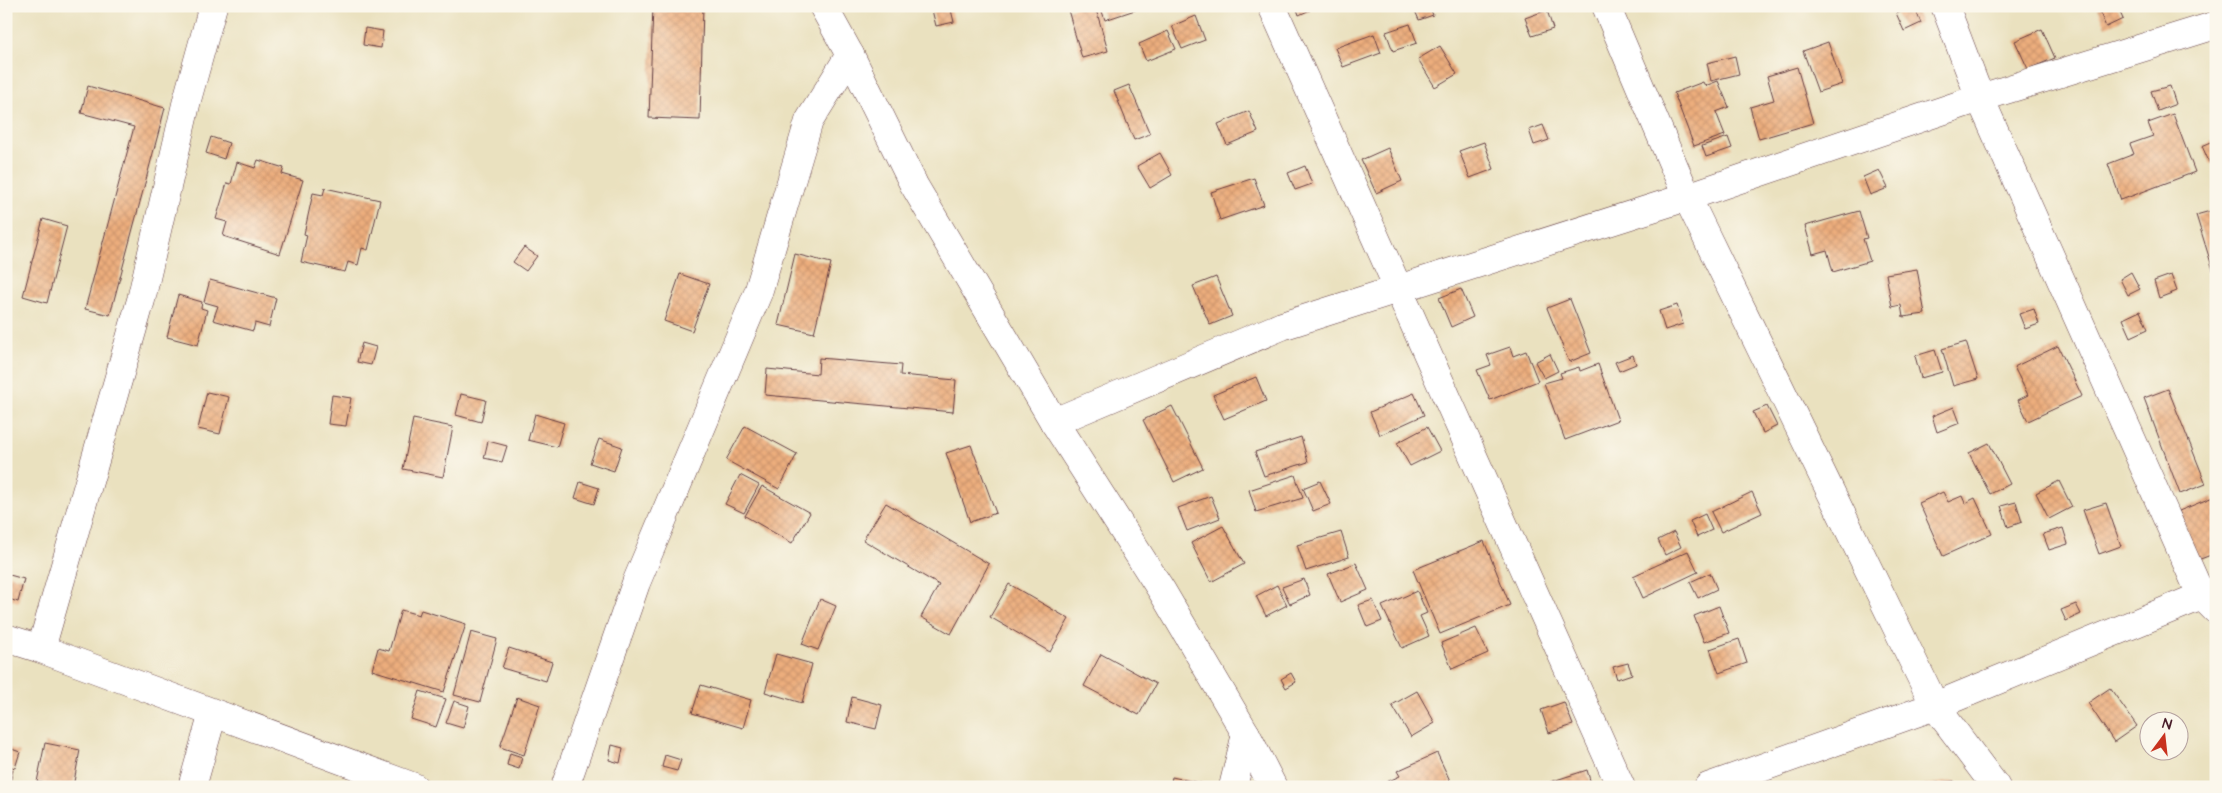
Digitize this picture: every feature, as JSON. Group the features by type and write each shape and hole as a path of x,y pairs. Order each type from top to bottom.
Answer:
{"street":[{"path":"41,649 141,300 186,100 213,6"},
{"path":"823,6 850,55 914,185 1054,422 1162,591 1246,734 1273,787"},
{"path":"1272,6 1621,787"},
{"path":"1606,6 1687,197 1935,706 1996,787"},
{"path":"1708,787 1935,706 2211,599 1980,98 1945,6"},
{"path":"1054,422 1282,326 1687,197 1980,98 2216,25"},
{"path":"565,787 636,583 758,293 809,121 850,55"},
{"path":"6,638 41,649 414,787"},
{"path":"192,787 213,713"},
{"path":"1233,787 1246,734"}],"building":[{"path":"653,6 703,6 700,120 649,118"},
{"path":"931,6 950,6 954,22 936,26"},
{"path":"1080,6 1095,6 1108,51 1082,58 1068,10"},
{"path":"1100,6 1144,6 1144,7 1105,20"},
{"path":"1296,6 1309,6 1310,10 1299,15"},
{"path":"1413,6 1429,6 1433,15 1419,20"},
{"path":"1914,6 1921,23 1904,31 1896,13"},
{"path":"2097,6 2117,6 2123,19 2106,27"},
{"path":"1547,10 1553,29 1532,36 1525,18"},
{"path":"1196,16 1205,40 1182,49 1172,26"},
{"path":"1410,24 1417,43 1393,51 1386,32"},
{"path":"365,28 383,31 381,48 363,45"},
{"path":"2042,29 2055,58 2028,69 2015,41"},
{"path":"1168,31 1176,49 1146,61 1139,44"},
{"path":"1374,34 1381,53 1343,67 1335,48"},
{"path":"1828,42 1842,84 1818,92 1803,51"},
{"path":"1440,46 1457,74 1435,87 1418,59"},
{"path":"1735,56 1739,74 1711,81 1707,63"},
{"path":"1797,67 1813,123 1759,139 1750,107 1774,100 1767,76"},
{"path":"1718,81 1729,107 1716,112 1725,135 1694,146 1674,93 1703,82 1705,86"},
{"path":"1129,85 1150,134 1134,140 1114,91"},
{"path":"88,86 165,108 110,315 85,309 134,127 81,113"},
{"path":"2170,86 2176,104 2158,111 2151,91"},
{"path":"1249,111 1258,132 1227,145 1218,124"},
{"path":"2173,114 2195,172 2121,200 2108,164 2134,154 2130,144 2153,136 2148,123"},
{"path":"1543,125 1549,140 1534,145 1529,130"},
{"path":"211,137 229,143 224,159 206,153"},
{"path":"1728,137 1732,148 1706,157 1702,146"},
{"path":"2216,140 2216,161 2210,164 2202,146"},
{"path":"1484,142 1494,169 1470,178 1459,151"},
{"path":"1388,148 1402,181 1376,193 1361,160"},
{"path":"1160,153 1172,175 1150,188 1137,166"},
{"path":"258,160 284,168 282,174 303,180 280,254 223,236 227,222 216,219 227,183 231,184 237,162 255,168"},
{"path":"1305,166 1312,184 1295,190 1288,173"},
{"path":"1879,170 1888,188 1870,195 1863,177"},
{"path":"1254,178 1264,205 1220,220 1211,192"},
{"path":"325,188 380,200 368,250 362,248 358,265 348,262 345,272 301,262 307,235 304,234 313,193 323,195"},
{"path":"2214,210 2216,216 2214,273 2196,215"},
{"path":"1859,211 1867,238 1863,239 1870,261 1833,272 1827,250 1813,254 1805,226"},
{"path":"43,219 67,226 47,303 23,296"},
{"path":"524,247 537,256 526,271 513,262"},
{"path":"795,254 831,263 814,333 778,325"},
{"path":"1917,269 1925,314 1903,317 1901,305 1892,307 1886,274"},
{"path":"2131,272 2140,289 2128,295 2120,279"},
{"path":"680,274 709,284 692,331 664,321"},
{"path":"2171,275 2177,291 2159,298 2154,281"},
{"path":"1216,277 1232,316 1210,325 1193,286"},
{"path":"210,280 276,298 269,327 255,323 253,331 213,320 218,306 204,302"},
{"path":"1461,289 1473,317 1451,327 1439,298"},
{"path":"178,295 202,302 201,308 207,310 198,345 167,337"},
{"path":"1570,299 1591,353 1569,362 1547,308"},
{"path":"1677,305 1683,324 1665,330 1659,311"},
{"path":"2034,309 2039,324 2025,329 2019,314"},
{"path":"2140,311 2148,329 2131,337 2123,319"},
{"path":"1966,342 1978,379 1953,386 1942,349"},
{"path":"362,343 376,347 371,365 357,362"},
{"path":"2058,346 2082,396 2028,421 2018,400 2028,395 2014,367"},
{"path":"1510,347 1513,356 1526,351 1538,381 1490,400 1477,370 1491,365 1487,355"},
{"path":"1935,350 1942,372 1921,378 1915,356"},
{"path":"1550,354 1558,371 1544,378 1535,362"},
{"path":"1633,355 1636,364 1619,371 1615,362"},
{"path":"819,358 901,365 900,375 956,380 953,412 765,395 767,369 818,374"},
{"path":"1598,364 1618,420 1565,440 1544,383 1562,378 1560,373 1579,367 1580,371"},
{"path":"1256,377 1266,401 1224,419 1213,395"},
{"path":"2168,389 2206,484 2180,494 2144,398"},
{"path":"207,392 229,397 220,434 198,429"},
{"path":"2216,392 2216,405 2215,405 2212,393"},
{"path":"1414,393 1424,415 1380,435 1370,412"},
{"path":"461,394 486,400 481,422 456,415"},
{"path":"332,395 351,398 346,426 328,424"},
{"path":"1172,406 1203,468 1174,482 1143,420"},
{"path":"1767,406 1777,426 1763,433 1753,412"},
{"path":"1954,407 1960,423 1937,432 1932,416"},
{"path":"535,414 564,423 557,447 528,440"},
{"path":"413,419 453,427 443,477 403,469"},
{"path":"745,426 797,454 779,489 726,460"},
{"path":"1427,427 1440,451 1410,466 1397,443"},
{"path":"1301,437 1308,462 1264,476 1255,452"},
{"path":"599,439 622,447 614,471 590,463"},
{"path":"488,441 507,446 502,462 484,458"},
{"path":"1989,443 2010,484 1990,494 1969,453"},
{"path":"971,445 996,513 970,522 946,453"},
{"path":"740,475 759,485 744,513 725,504"},
{"path":"1295,475 1303,498 1256,512 1249,490"},
{"path":"1320,481 1331,504 1313,511 1303,488"},
{"path":"2059,481 2072,507 2049,519 2036,493"},
{"path":"580,482 599,488 594,504 575,498"},
{"path":"762,486 810,513 792,543 745,516"},
{"path":"1752,492 1762,513 1721,532 1711,512"},
{"path":"1943,492 1948,502 1962,496 1965,503 1975,498 1992,534 1943,556 1919,503"},
{"path":"1211,496 1220,518 1187,531 1178,508"},
{"path":"2213,497 2216,503 2216,553 2198,560 2179,511"},
{"path":"2016,502 2022,522 2008,527 2001,506"},
{"path":"886,503 989,564 951,634 921,617 939,585 863,540"},
{"path":"2106,503 2121,546 2099,554 2083,510"},
{"path":"1705,514 1712,530 1697,537 1690,521"},
{"path":"1223,526 1244,564 1211,582 1191,543"},
{"path":"2063,528 2068,544 2049,550 2043,534"},
{"path":"1341,532 1349,557 1306,571 1297,545"},
{"path":"1674,532 1681,547 1665,555 1658,540"},
{"path":"1484,541 1510,605 1440,634 1413,570"},
{"path":"1688,551 1698,572 1643,598 1633,576"},
{"path":"1356,563 1368,590 1340,602 1328,574"},
{"path":"1710,573 1717,589 1698,598 1690,582"},
{"path":"6,574 24,579 18,602 6,598"},
{"path":"1304,579 1310,595 1290,604 1282,587"},
{"path":"1009,584 1069,619 1050,652 990,617"},
{"path":"1277,585 1287,605 1266,616 1256,596"},
{"path":"1417,591 1427,613 1420,616 1429,636 1402,648 1382,606"},
{"path":"820,599 836,606 818,650 802,644"},
{"path":"1373,600 1382,621 1367,627 1358,605"},
{"path":"2076,604 2081,614 2066,621 2061,610"},
{"path":"1719,606 1729,633 1704,642 1694,616"},
{"path":"401,610 419,615 421,610 466,624 444,692 372,670 378,648 389,651"},
{"path":"1476,628 1488,653 1452,669 1441,643"},
{"path":"471,632 497,639 480,702 454,695"},
{"path":"1739,639 1747,663 1719,673 1710,649"},
{"path":"509,648 552,662 546,681 502,668"},
{"path":"776,654 812,664 802,703 765,692"},
{"path":"1101,654 1156,684 1139,715 1084,686"},
{"path":"1628,663 1632,674 1617,679 1613,667"},
{"path":"1291,673 1296,682 1286,688 1281,679"},
{"path":"701,685 751,700 743,728 692,713"},
{"path":"2110,688 2137,726 2114,742 2088,703"},
{"path":"420,691 446,699 436,727 411,719"},
{"path":"1417,691 1435,723 1411,737 1392,705"},
{"path":"517,697 540,705 524,755 500,747"},
{"path":"852,697 882,705 876,729 847,722"},
{"path":"454,701 469,706 463,728 446,723"},
{"path":"1564,702 1573,725 1549,733 1541,710"},
{"path":"45,743 80,750 73,787 61,787 37,782"},
{"path":"612,745 623,748 620,763 609,760"},
{"path":"6,747 20,752 15,768 6,765"},
{"path":"510,753 522,757 519,769 507,765"},
{"path":"1437,753 1453,787 1381,787 1380,785 1400,776 1397,771"},
{"path":"665,755 681,760 677,771 662,767"},
{"path":"6,768 13,770 9,787 6,787"},
{"path":"1587,770 1592,787 1551,787 1550,782"},
{"path":"1172,777 1209,785 1208,787 1170,787"},
{"path":"1954,781 1960,787 1916,787 1916,786"},
{"path":"1118,783 1131,786 1131,787 1117,787"}]}
